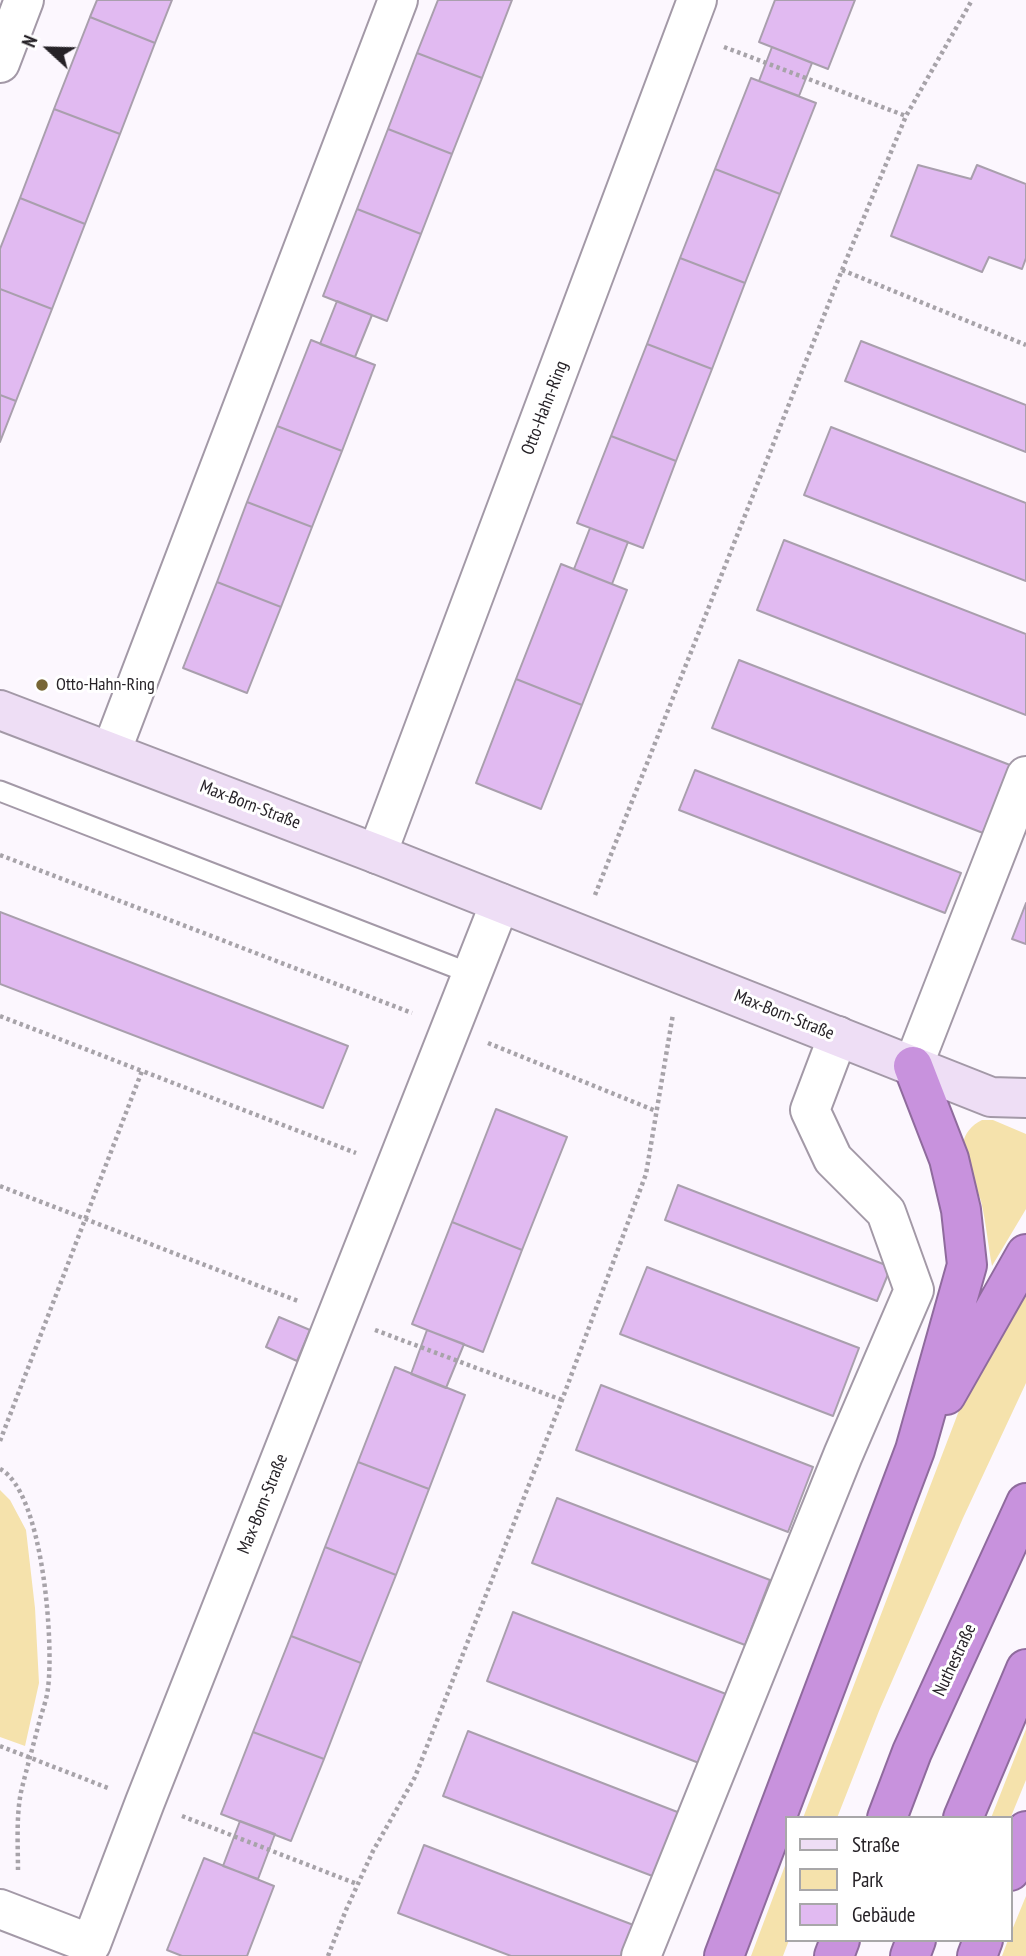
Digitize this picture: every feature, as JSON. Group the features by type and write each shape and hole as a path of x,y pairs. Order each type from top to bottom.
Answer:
{"highway":[{"path":"724,1956 915,1450 967,1265 961,1210 949,1159 913,1066"},
{"path":"915,1450 1026,1254"},
{"name":"Nuthestraße","path":"888,1816 912,1752 1026,1503"},
{"path":"964,1816 1026,1669"},
{"path":"1012,1866 1026,1831"}],"street":[{"path":"0,63 24,0"},
{"path":"111,752 398,0"},
{"name":"Otto-Hahn-Ring","path":"377,854 692,16"},
{"name":"Max-Born-Straße","path":"0,710 377,854 990,1097 1026,1098"},
{"path":"913,1066 1026,776"},
{"name":"Max-Born-Straße","path":"9,1912 91,1944 500,903"},
{"path":"641,1956 837,1468 914,1290 886,1212 833,1159 810,1110 838,1037"}],"lane":[{"path":"0,791 472,974"}],"path":[{"path":"579,934 842,270 906,116 972,0"},
{"path":"692,16 906,116"},
{"path":"842,270 1026,345"},
{"path":"0,855 451,1028 656,1111"},
{"path":"328,1956 357,1884 415,1777 562,1400 646,1174 680,974"},
{"path":"0,1016 395,1168"},
{"path":"0,1441 142,1071"},
{"path":"0,1186 562,1400"},
{"path":"0,1469 17,1484 35,1531 42,1566 49,1643 48,1688 20,1795 9,1912"},
{"path":"0,1746 357,1884"}],"green space":[{"path":"982,1120 993,1120 1026,1134 1026,1209 992,1266 981,1201 963,1152 967,1133"},
{"path":"1026,1273 1026,1383 963,1518 879,1711 838,1816 804,1816 978,1361"},
{"path":"0,1490 10,1500 26,1530 35,1608 39,1683 25,1746 0,1737"},
{"path":"1026,1729 1026,1780 1011,1816 992,1816"},
{"path":"785,1866 785,1942 788,1942 783,1956 751,1956"},
{"path":"1026,1896 1026,1956 1002,1956 1007,1942 1012,1942 1012,1930"}],"building":[{"path":"97,0 172,0 155,43 90,17"},
{"path":"438,0 512,0 482,78 417,53"},
{"path":"775,0 855,0 828,69 759,42"},
{"path":"90,17 155,43 120,134 54,109"},
{"path":"772,47 812,63 799,96 759,81"},
{"path":"417,53 482,78 452,154 388,129"},
{"path":"751,78 816,103 780,194 715,169"},
{"path":"54,109 120,134 85,224 20,198"},
{"path":"388,129 452,154 421,234 357,209"},
{"path":"918,165 971,179 977,165 1026,184 1026,258 1022,269 989,257 982,272 891,236"},
{"path":"715,169 780,194 745,283 680,258"},
{"path":"20,198 85,224 52,309 0,289 0,249"},
{"path":"357,209 421,234 387,321 323,296"},
{"path":"680,258 745,283 712,369 647,344"},
{"path":"0,289 52,309 16,401 0,395"},
{"path":"337,301 372,315 355,357 320,344"},
{"path":"311,340 375,365 342,451 277,426"},
{"path":"861,341 1026,405 1026,452 845,381"},
{"path":"647,344 712,369 676,461 611,436"},
{"path":"0,395 16,401 0,442"},
{"path":"277,426 342,451 312,527 247,502"},
{"path":"831,427 1026,503 1026,581 804,495"},
{"path":"611,436 676,461 643,548 577,523"},
{"path":"247,502 312,527 281,607 217,582"},
{"path":"590,528 628,542 612,584 574,569"},
{"path":"784,540 1026,634 1026,715 757,610"},
{"path":"561,564 627,590 582,705 516,679"},
{"path":"217,582 281,607 247,693 183,668"},
{"path":"739,660 1010,765 983,833 712,728"},
{"path":"516,679 582,705 541,809 476,783"},
{"path":"695,770 961,873 945,913 679,810"},
{"path":"1026,903 1026,944 1012,939"},
{"path":"0,912 348,1046 323,1108 0,984"},
{"path":"496,1109 567,1137 522,1250 452,1222"},
{"path":"678,1185 891,1267 877,1301 665,1220"},
{"path":"452,1222 522,1250 483,1352 412,1324"},
{"path":"647,1267 859,1348 833,1416 620,1334"},
{"path":"279,1317 310,1330 297,1361 266,1347"},
{"path":"427,1330 464,1344 446,1388 411,1374"},
{"path":"395,1367 465,1395 429,1489 358,1462"},
{"path":"601,1385 813,1467 788,1532 576,1450"},
{"path":"358,1462 429,1489 396,1575 325,1547"},
{"path":"557,1498 770,1580 745,1645 532,1563"},
{"path":"325,1547 396,1575 361,1663 291,1636"},
{"path":"513,1612 726,1694 699,1763 487,1681"},
{"path":"291,1636 361,1663 324,1759 253,1732"},
{"path":"468,1731 680,1813 655,1877 443,1796"},
{"path":"253,1732 324,1759 291,1841 221,1814"},
{"path":"240,1821 275,1834 258,1879 223,1866"},
{"path":"424,1845 636,1926 625,1956 511,1956 398,1913"},
{"path":"204,1858 274,1886 247,1956 182,1956 167,1950"}],"place":[{"name":"Otto-Hahn-Ring","path":"42,685"}]}
